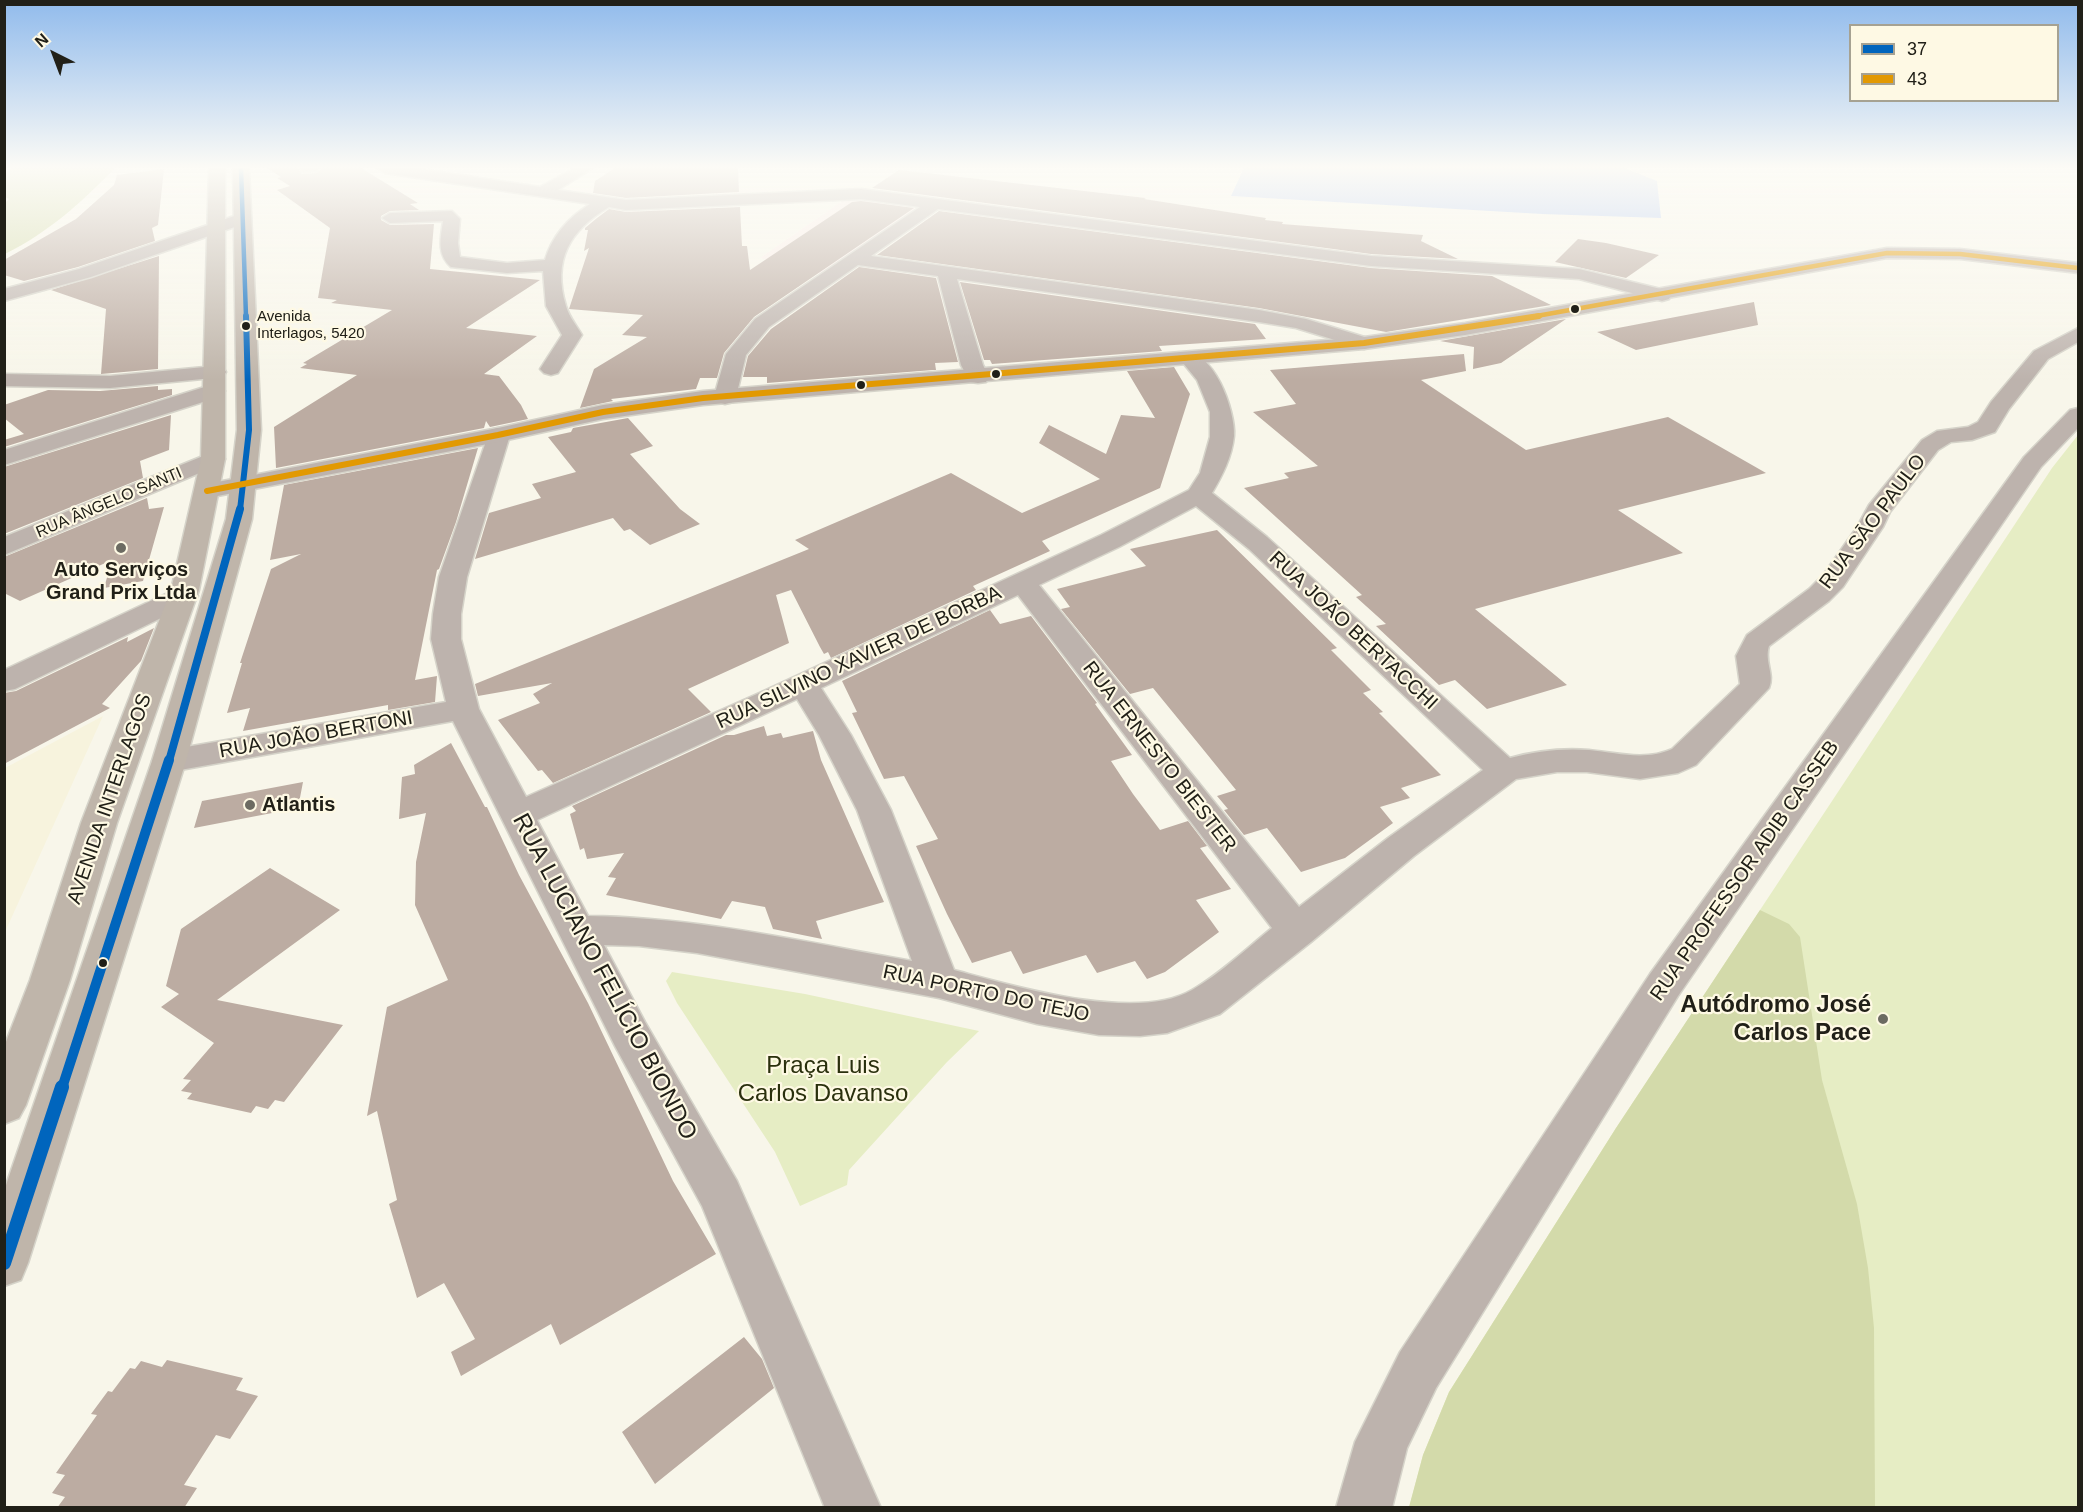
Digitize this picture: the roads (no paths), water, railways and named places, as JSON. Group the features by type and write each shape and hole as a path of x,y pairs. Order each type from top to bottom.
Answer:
{"main road":[{"name":"AVENIDA INTERLAGOS","path":"4,1105 50,980 99,823 184,596 210,475 215,382 218,239"},
{"name":"AVENIDA INTERLAGOS","path":"4,1263 169,761 239,519 249,430 244,239"}],"street":[{"path":"4,295 85,273 182,239"},
{"path":"451,239 450,255 457,263 507,268 551,265"},
{"path":"551,369 572,335 556,308 551,265 564,239"},
{"path":"725,397 736,354 762,323 883,239"},
{"path":"1203,239 1371,261 1579,274 1662,295"},
{"path":"210,475 243,484 498,435 603,412 725,397 1364,343 1465,329 1662,295 1864,256 1901,252 1989,257 2079,268"},
{"path":"853,259 1259,316 1299,323 1364,343"},
{"path":"946,272 972,365 978,377"},
{"name":"RUA SĀO PAULO","path":"1640,768 1666,765 1684,757 1754,688 1757,681 1750,662 1752,649 1757,641 1819,595 1833,581 1870,526 1878,510 1930,445 1945,436 1972,433 1987,427 1999,407 2040,355 2079,334"},
{"path":"1189,358 1207,378 1221,412 1222,437 1212,473 1198,495"},
{"path":"4,380 215,382"},
{"path":"4,458 215,382"},
{"name":"RUA PROFESSOR ADIB CASSEB","path":"1364,1508 1382,1442 1418,1370 1664,985 2032,462 2079,415"},
{"name":"RUA LUCIANO FELÍCIO BIONDO","path":"498,435 453,577 447,614 446,639 463,709 630,1034 721,1196 853,1508"},
{"name":"RUA ÂNGELO SANTI","path":"4,546 210,475"},
{"name":"RUA SILVINO XAVIER DE BORBA","path":"517,815 1022,582 1198,495"},
{"name":"RUA JOÃO BERTACCHI","path":"1198,495 1258,543 1504,771"},
{"name":"RUA ERNESTO BIESTER","path":"1022,582 1297,932"},
{"path":"4,682 184,596"},
{"path":"803,684 835,735 874,810 939,982"},
{"name":"RUA JOÃO BERTONI","path":"169,761 463,709"},
{"name":"RUA PORTO DO TEJO","path":"577,930 639,931 697,938 939,982 1047,1009 1099,1018 1167,1016 1206,1002 1297,932 1401,847 1504,771 1525,765 1557,761 1587,761 1640,768"}],"place":[{"name":"Avenida Interlagos, 5420","path":"246,326"},
{"name":"Auto Serviços Grand Prix Ltda","path":"121,548"},
{"name":"Atlantis","path":"250,805"},
{"name":"Autódromo José Carlos Pace","path":"1883,1019"}],"park label":[{"name":"Praça Luis Carlos Davanso","path":"823,1080"}]}
